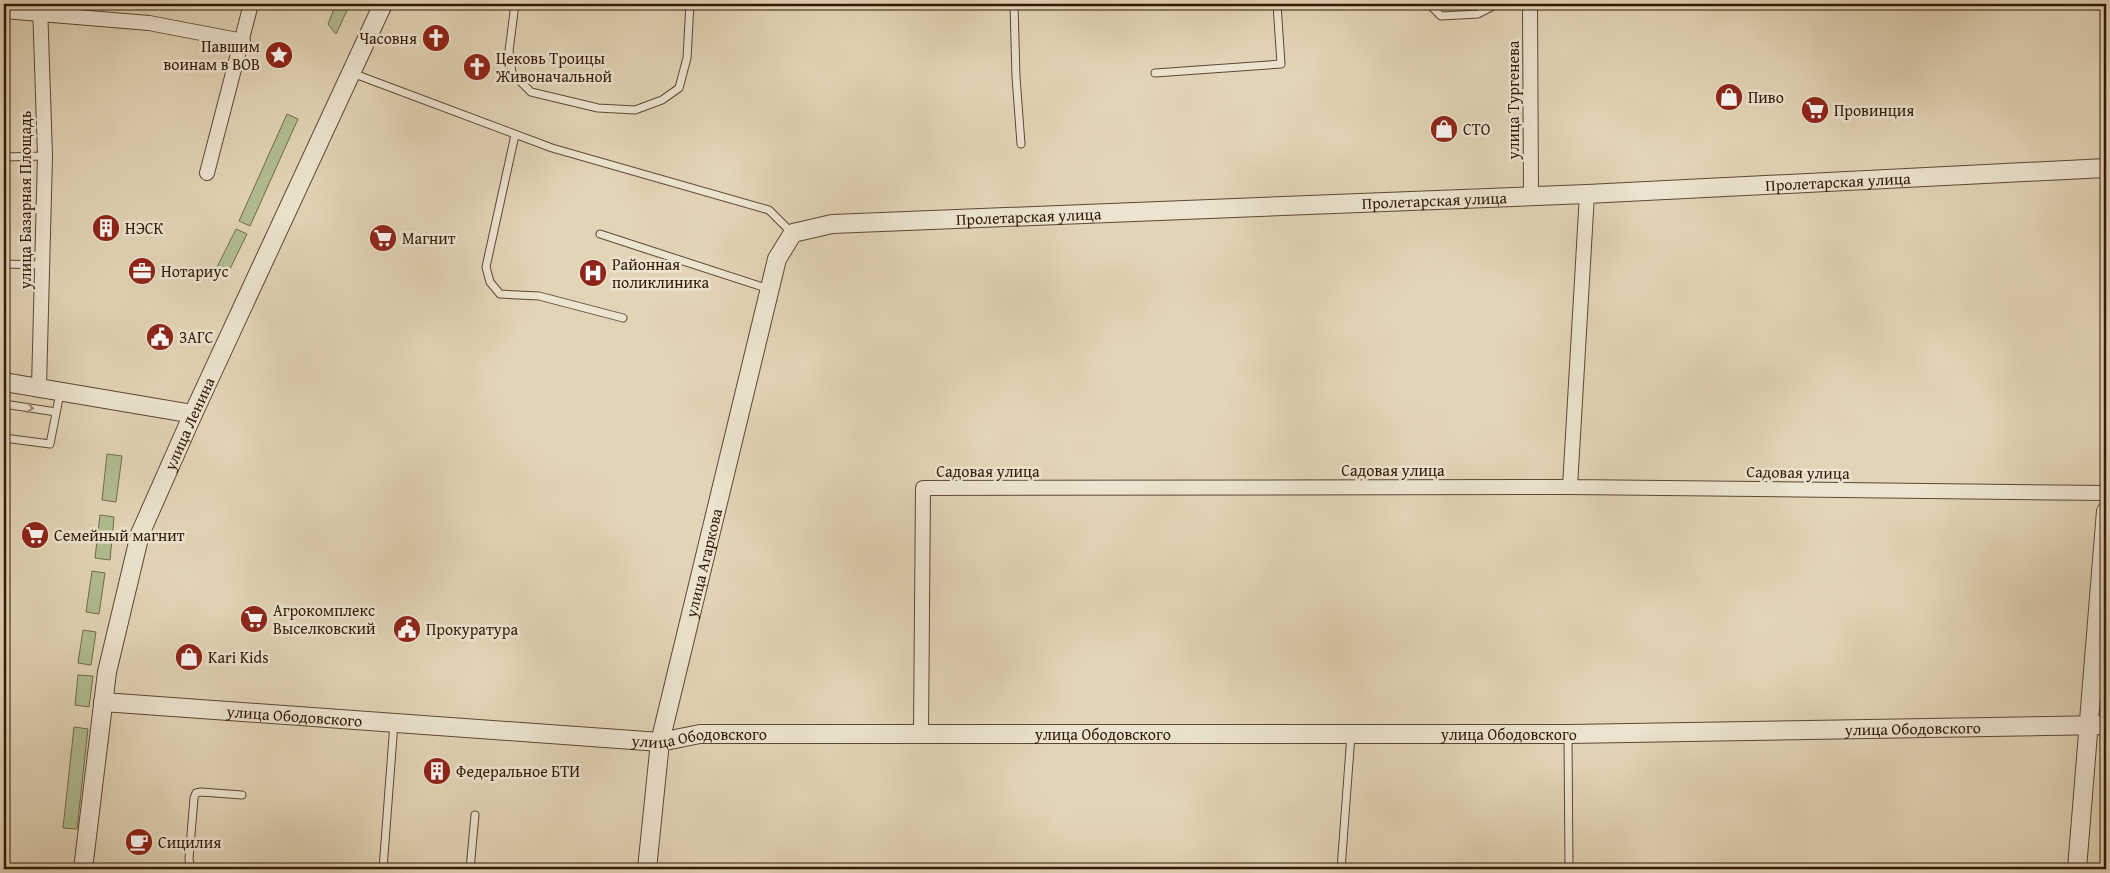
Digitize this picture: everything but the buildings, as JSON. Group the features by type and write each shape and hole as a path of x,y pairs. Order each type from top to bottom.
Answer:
{"street":[{"path":"207,173 251,4"},
{"name":"улица Ленина","path":"83,869 107,672 140,534 192,414 383,4"},
{"name":"улица Тургенева","path":"1530,4 1531,196"},
{"path":"4,10 39,9 149,23 242,41"},
{"name":"улица Базарная Площадь","path":"39,9 45,156 44,265 39,386"},
{"name":"Пролетарская улица","path":"793,233 832,224 1588,194 2106,168"},
{"path":"1570,487 1588,194"},
{"name":"улица Агаркова","path":"647,869 660,742 777,258 793,233"},
{"path":"4,382 39,386 60,392 192,414"},
{"name":"Садовая улица","path":"921,733 923,488 1570,487 2106,493"},
{"path":"2077,869 2098,725 2106,511"},
{"name":"улица Ободовского","path":"103,702 660,742 700,734 1568,734 2098,725"}],"lane":[{"path":"515,4 509,50 512,73 530,92 598,108 635,110 662,100 679,88 687,58 690,4"},
{"path":"1014,4 1016,77 1021,144"},
{"path":"1155,73 1281,64 1277,4"},
{"path":"1429,4 1441,16 1478,14 1497,4"},
{"path":"350,72 552,148 769,210 793,233"},
{"path":"515,135 486,268 494,288 500,294 539,296 624,318"},
{"path":"4,158 45,156"},
{"path":"600,234 770,289"},
{"path":"4,264 44,265"},
{"path":"4,438 50,444 60,392"},
{"path":"4,404 56,412"},
{"path":"383,869 394,723"},
{"path":"1341,869 1351,734"},
{"path":"1568,734 1569,869"},
{"path":"213,869 196,868 190,865 194,798 196,793 200,792 242,795"},
{"path":"470,869 474,815"}],"green space":[{"path":"336,4 350,4 336,34 328,24"},
{"path":"287,114 298,119 250,226 239,221"},
{"path":"236,229 247,234 228,273 217,267"},
{"path":"107,454 122,456 116,502 102,500"},
{"path":"100,515 114,517 110,560 95,558"},
{"path":"92,571 105,573 99,614 86,612"},
{"path":"83,630 96,632 91,665 78,663"},
{"path":"78,675 93,676 89,707 75,705"},
{"path":"74,727 88,729 77,829 63,828"}],"place":[{"name":"Часовня","path":"436,38"},
{"name":"Павшим воинам в ВОВ","path":"279,55"},
{"name":"Цековь Троицы Живоначальной","path":"477,67"},
{"name":"Пиво","path":"1729,97"},
{"name":"Провинция","path":"1815,110"},
{"name":"СТО","path":"1444,129"},
{"name":"НЭСК","path":"106,228"},
{"name":"Магнит","path":"383,238"},
{"name":"Нотариус","path":"142,271"},
{"name":"Районная поликлиника","path":"593,273"},
{"name":"ЗАГС","path":"160,337"},
{"name":"Семейный магнит","path":"35,535"},
{"name":"Агрокомплекс Выселковский","path":"254,619"},
{"name":"Прокуратура","path":"407,629"},
{"name":"Kari Kids","path":"189,657"},
{"name":"Федеральное БТИ","path":"437,771"},
{"name":"Сицилия","path":"139,842"}]}
